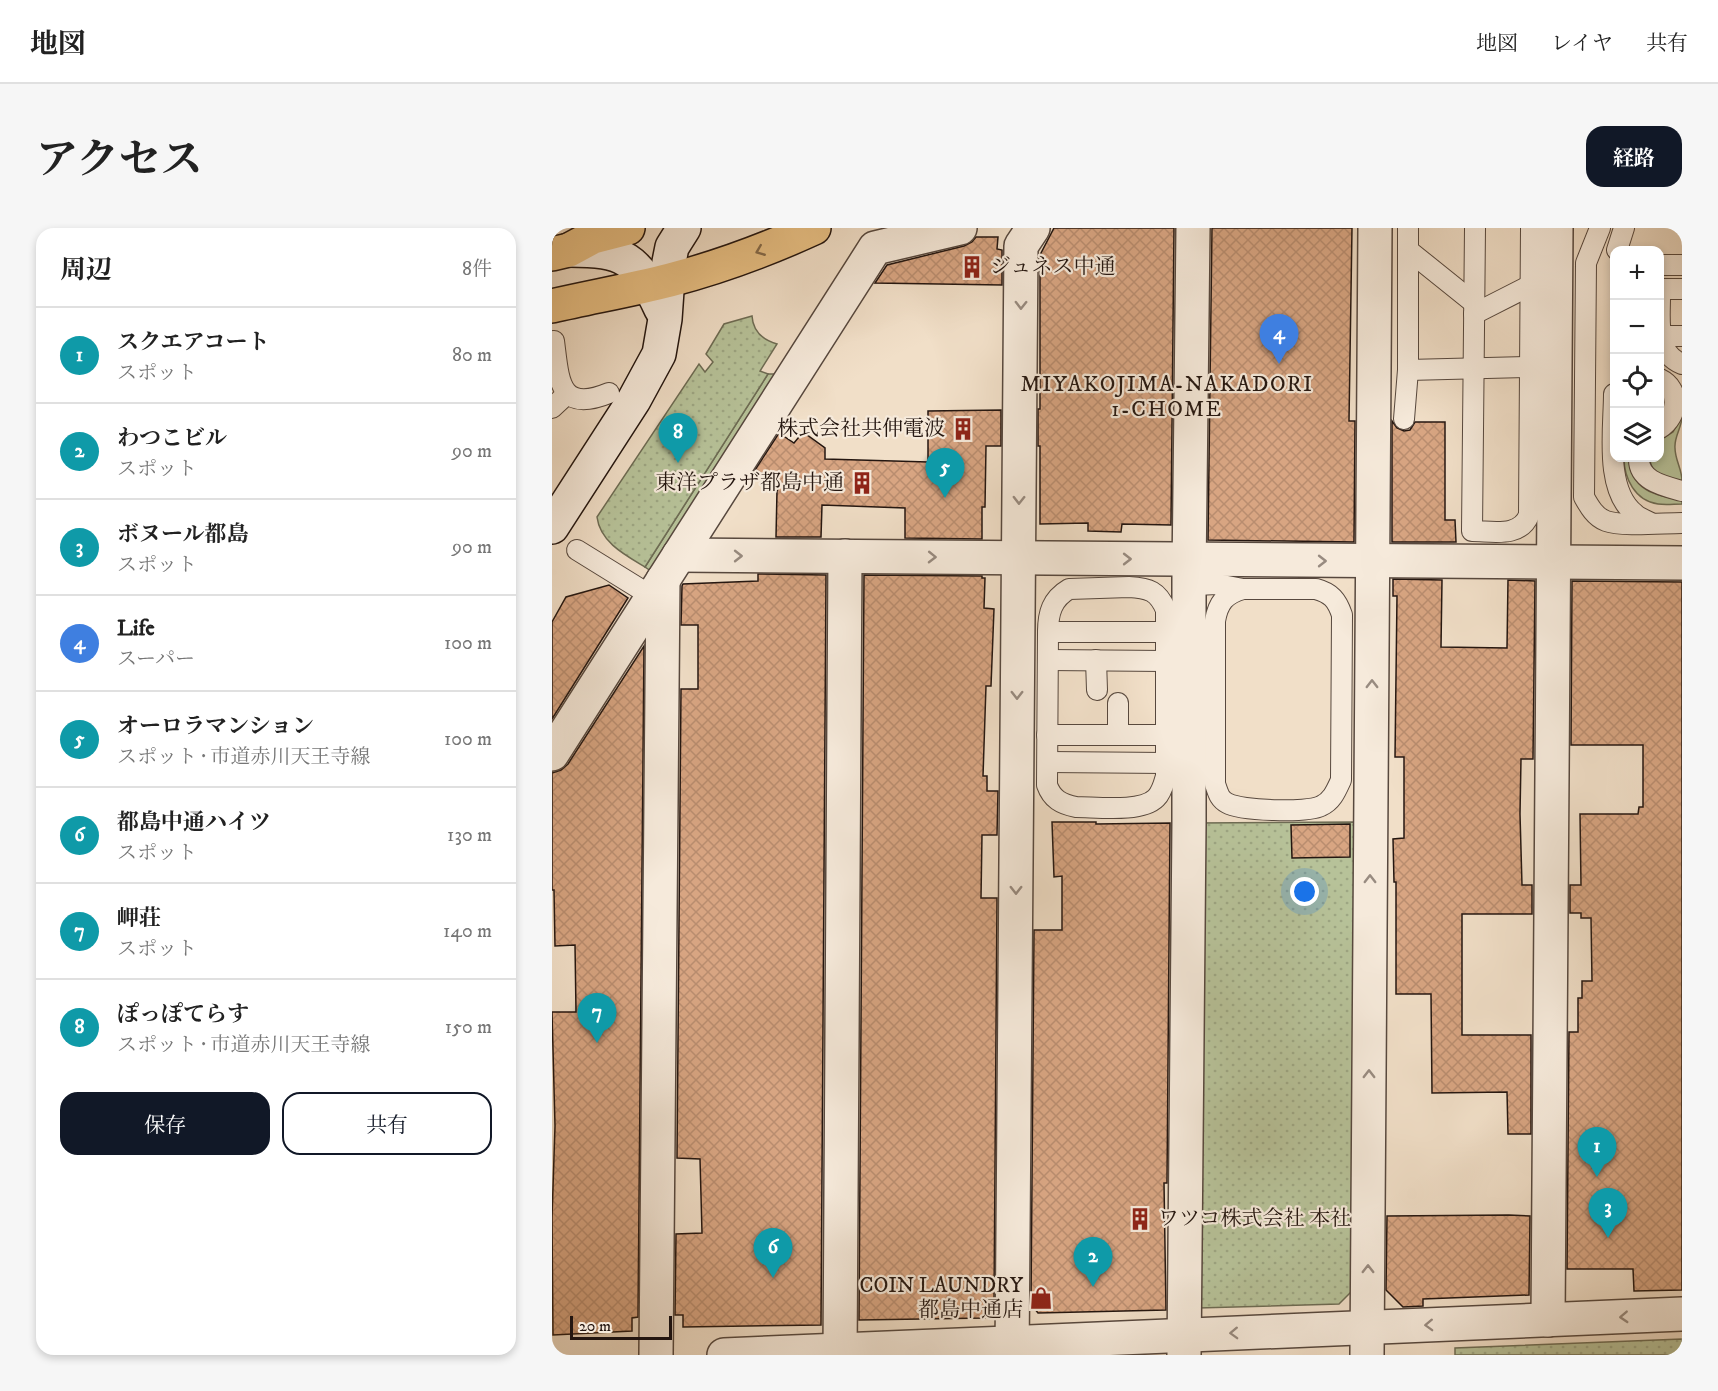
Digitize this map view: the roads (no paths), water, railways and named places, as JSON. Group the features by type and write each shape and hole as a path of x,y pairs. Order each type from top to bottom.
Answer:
{"main road":[{"path":"560,252 593,237 628,228"},
{"path":"552,306 659,282 752,254 814,228"}],"street":[{"path":"552,527 628,409 659,354 665,319 659,282 672,247 684,228"},
{"path":"552,754 875,248 960,228"},
{"path":"1184,1345 1189,834 1188,576 1194,228"},
{"path":"1367,1341 1375,228"},
{"path":"1548,1320 1556,228"},
{"path":"1012,1349 1019,558 1027,237"},
{"path":"560,252 596,250 626,257 636,267 659,282"},
{"path":"665,577 845,556 1019,558 1188,576 1373,561 1682,563"},
{"path":"840,1353 845,556"},
{"path":"656,1355 665,577"},
{"path":"724,1355 1367,1341 1548,1320 1682,1314"}],"lane":[{"path":"1404,419 1408,370 1408,228"},
{"path":"1474,228 1472,531 1513,531 1521,528 1529,515 1531,228"},
{"path":"1600,228 1586,263 1584,496 1594,513 1605,521 1682,523"},
{"path":"1618,246 1623,228"},
{"path":"1408,250 1474,308"},
{"path":"1664,265 1682,266"},
{"path":"1474,308 1531,285"},
{"path":"1664,289 1682,289"},
{"path":"1664,336 1682,336"},
{"path":"554,341 560,383 567,394 577,399 585,399 609,393"},
{"path":"1664,347 1666,353 1682,364"},
{"path":"1408,370 1530,368"},
{"path":"1664,383 1670,387 1675,396 1670,420 1664,424"},
{"path":"552,408 567,394"},
{"path":"1614,408 1615,480 1628,506 1635,514 1651,523"},
{"path":"1639,462 1644,474 1652,482 1682,491"},
{"path":"577,550 665,577"},
{"path":"1153,592 1188,576 1243,589 1316,589 1326,592 1338,604 1342,615 1341,780 1330,800 1320,807 1245,809 1226,803 1219,796 1215,784 1215,621 1220,603 1226,595 1243,589"},
{"path":"1141,588 1159,597 1166,610 1166,632 1166,776 1157,797 1148,804 1137,807 1076,807 1058,801 1050,794 1047,785 1050,608 1062,594 1069,590 1141,588"},
{"path":"1048,632 1166,632"},
{"path":"1048,660 1166,661"},
{"path":"1096,660 1097,690"},
{"path":"1118,703 1118,735"},
{"path":"1047,735 1166,735"},
{"path":"1048,762 1166,763"}],"place":[{"name":"ジュネス中通","path":"972,267"},
{"name":"Life","path":"1279,364"},
{"name":"株式会社共伸電波","path":"963,429"},
{"name":"ぽっぽてらす","path":"678,463"},
{"name":"東洋プラザ都島中通","path":"862,483"},
{"name":"オーロラマンション","path":"945,498"},
{"name":"岬荘","path":"597,1043"},
{"name":"スクエアコート","path":"1597,1177"},
{"name":"ワツコ株式会社 本社","path":"1140,1219"},
{"name":"ボヌール都島","path":"1608,1238"},
{"name":"都島中通ハイツ","path":"773,1278"},
{"name":"わつこビル","path":"1093,1287"},
{"name":"COIN LAUNDRY 都島中通店","path":"1041,1298"}],"district":[{"name":"MIYAKOJIMA-NAKADORI 1-CHOME","path":"1167,396"}]}
